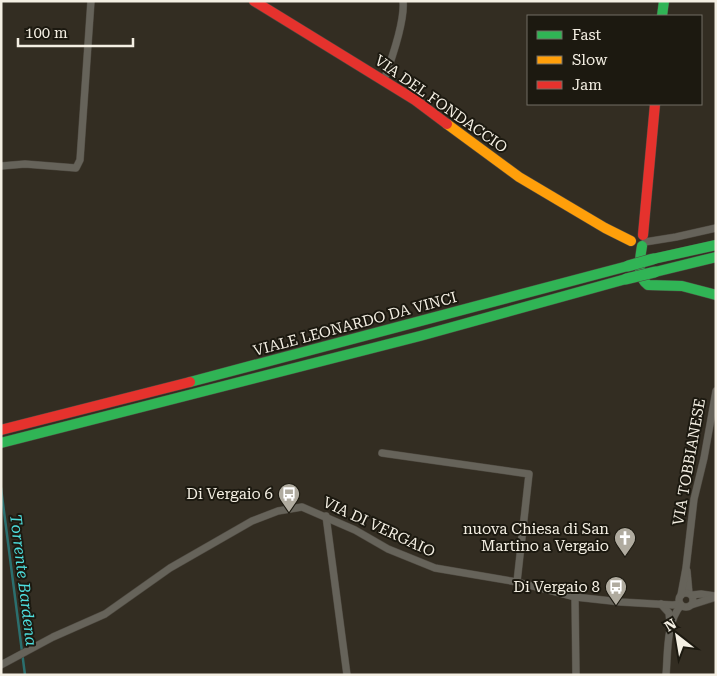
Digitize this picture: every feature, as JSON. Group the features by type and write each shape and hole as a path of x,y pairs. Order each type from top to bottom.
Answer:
{"main road":[{"name":"VIA DEL FONDACCIO","path":"254,1 415,100 519,177 612,231 638,240"},
{"path":"662,15 664,1"},
{"path":"655,105 644,211 638,240 641,276 644,284 653,286 682,286 716,295"},
{"name":"VIALE LEONARDO DA VINCI","path":"1,430 270,362 653,259 716,245"},
{"name":"VIALE LEONARDO DA VINCI","path":"1,443 716,257"}],"street":[{"path":"1,166 25,164 76,168 80,160 91,1"},
{"path":"384,80 401,21 403,1"},
{"path":"638,240 676,237 716,228"},
{"name":"VIA TOBBIANESE","path":"681,595 694,499 704,458 716,391"},
{"path":"382,453 529,474 517,582"},
{"name":"VIA DI VERGAIO","path":"1,665 105,614 170,568 252,520 278,511 302,507 326,516 388,549 428,566 517,582 574,597 621,602 681,605 687,607 716,596"},
{"path":"326,516 346,675"},
{"name":"VIA TOBBIANESE","path":"686,568 690,594"},
{"name":"VIA DI VERGAIO","path":"681,595 685,592 716,596"},
{"path":"690,594 693,600 691,605"},
{"path":"666,675 671,626 675,613 681,605 679,599 681,595"},
{"path":"574,597 576,675"},
{"path":"661,604 669,613 671,626"}],"waterway":[{"name":"Torrente Bardena","path":"1,488 25,675"}],"traffic: fast":[{"path":"662,15 664,1"},
{"path":"653,259 716,245"},
{"path":"642,246 640,272 648,285 682,286 716,295"},
{"path":"655,272 716,257"},
{"path":"628,266 653,259"},
{"path":"190,382 628,266"},
{"path":"626,279 655,272"},
{"path":"1,443 420,336 626,279"}],"traffic: slow":[{"path":"447,124 519,177 605,228 631,241"}],"traffic: jam":[{"path":"254,1 415,100 447,124"},
{"path":"643,235 655,105"},
{"path":"1,430 190,382"}],"place":[{"name":"Di Vergaio 6","path":"289,513"},
{"name":"nuova Chiesa di San Martino a Vergaio","path":"625,557"},
{"name":"Di Vergaio 8","path":"616,606"}]}
